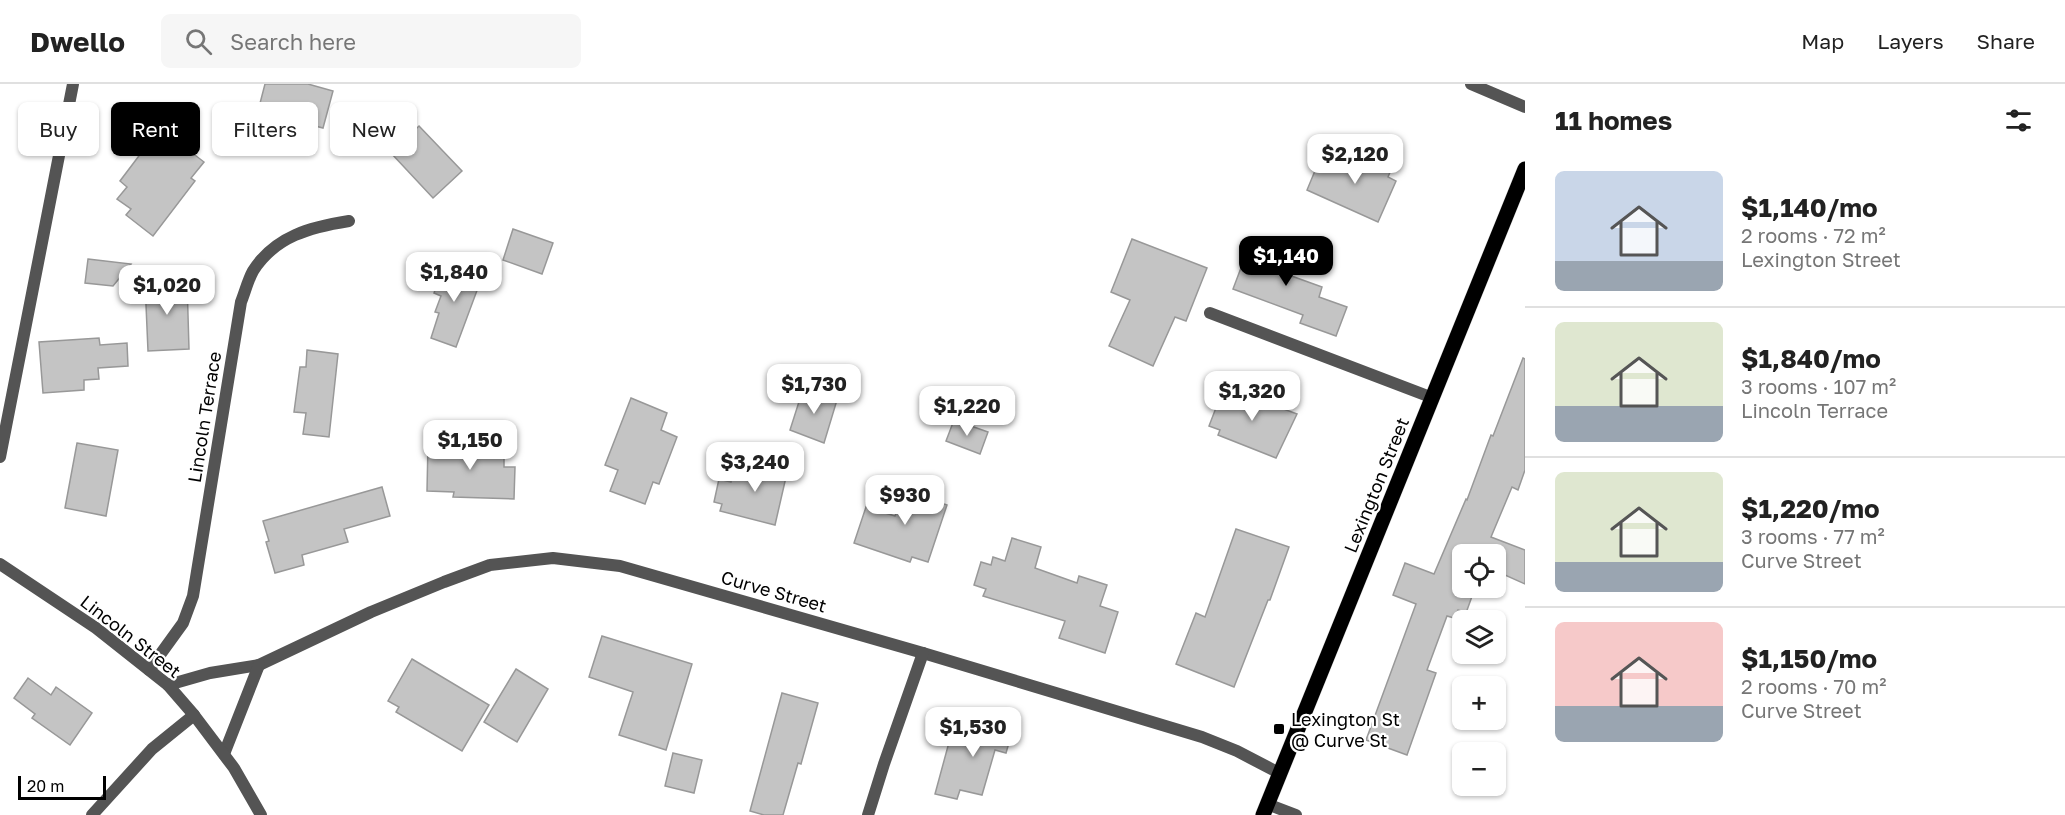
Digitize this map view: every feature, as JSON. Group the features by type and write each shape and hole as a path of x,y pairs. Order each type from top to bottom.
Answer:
{"main road":[{"name":"Lexington Street","path":"1265,809 1525,169"}],"street":[{"path":"0,457 73,84"},
{"path":"1471,84 1525,107"},
{"name":"Lincoln Terrace","path":"149,670 183,623 193,596 241,302 253,272 272,248 314,227 349,221"},
{"path":"1210,313 1433,398"},
{"name":"Curve Street","path":"168,685 210,672 259,665 371,612 490,565 554,558 620,566 923,653 1202,737 1237,751 1279,773"},
{"name":"Lincoln Street","path":"0,564 96,628 168,685 224,754 261,815"},
{"path":"868,815 923,653"},
{"path":"224,754 259,665"},
{"path":"92,815 152,749 194,715"},
{"path":"1265,809 1296,815"}],"building":[{"path":"265,84 308,84 333,91 323,128 318,127 318,102 260,102"},
{"path":"419,126 462,171 433,198 394,156 417,156 417,128"},
{"path":"1341,148 1391,170 1388,177 1396,181 1378,222 1307,190 1317,166 1330,172"},
{"path":"139,156 196,156 204,162 191,178 195,181 153,236 126,215 131,209 117,199 127,187 120,181"},
{"path":"513,229 553,243 542,274 503,260"},
{"path":"1264,237 1296,249 1286,274 1322,287 1319,297 1347,307 1336,336 1300,323 1303,315 1233,289 1250,244 1260,248"},
{"path":"1132,239 1207,268 1186,321 1175,317 1153,366 1109,346 1130,300 1111,292"},
{"path":"88,259 131,264 113,286 85,283"},
{"path":"444,264 482,277 456,347 431,338 439,313 435,312 441,296 434,293"},
{"path":"187,281 189,349 148,351 145,282"},
{"path":"99,338 100,345 127,343 128,366 98,368 99,379 84,380 84,390 43,393 39,342"},
{"path":"307,350 338,354 329,437 303,434 306,413 294,412 300,367 306,367"},
{"path":"1523,358 1525,359 1525,470 1518,490 1512,487 1491,537 1525,550 1525,584 1506,575 1506,544 1452,544 1452,598 1471,598 1467,610 1452,610 1452,617 1447,616 1427,670 1436,673 1407,755 1366,740 1416,604 1393,595 1405,563 1434,574 1467,500 1491,435 1493,436"},
{"path":"804,386 837,400 824,443 790,430"},
{"path":"1224,387 1297,414 1276,458 1218,435 1220,430 1209,426"},
{"path":"631,398 667,413 661,430 677,437 659,484 653,482 645,504 610,491 618,470 605,465"},
{"path":"954,420 988,432 980,454 946,441"},
{"path":"77,443 118,450 106,516 65,508"},
{"path":"428,443 491,445 491,449 504,449 504,467 515,467 514,499 453,497 454,492 427,491"},
{"path":"761,458 789,464 775,525 720,511 722,504 714,502 719,479 731,482 733,473 755,479"},
{"path":"921,481 943,488 938,502 947,505 928,562 912,557 910,562 854,543 866,507 895,516 904,491 916,496"},
{"path":"382,487 390,516 344,529 348,542 302,555 304,565 275,573 263,521"},
{"path":"1236,529 1289,547 1234,687 1176,664 1196,613 1205,617"},
{"path":"1012,538 1041,547 1035,568 1077,583 1079,576 1107,585 1100,606 1118,612 1105,653 1059,638 1065,621 983,596 986,589 974,585 981,562 991,565 993,557 1005,561"},
{"path":"602,636 692,664 666,750 619,735 633,692 589,677"},
{"path":"412,659 489,705 462,751 396,712 399,707 388,701"},
{"path":"516,669 548,689 517,742 484,722"},
{"path":"28,678 51,695 56,687 92,713 70,745 32,718 35,714 14,698"},
{"path":"782,693 818,703 801,764 798,763 783,815 764,815 750,811"},
{"path":"984,714 1015,722 1006,753 995,750 982,795 960,790 957,799 935,794 951,735 977,742"},
{"path":"673,753 702,760 694,793 665,786"}],"place":[{"name":"Lexington St @ Curve St","path":"1279,729"}]}
